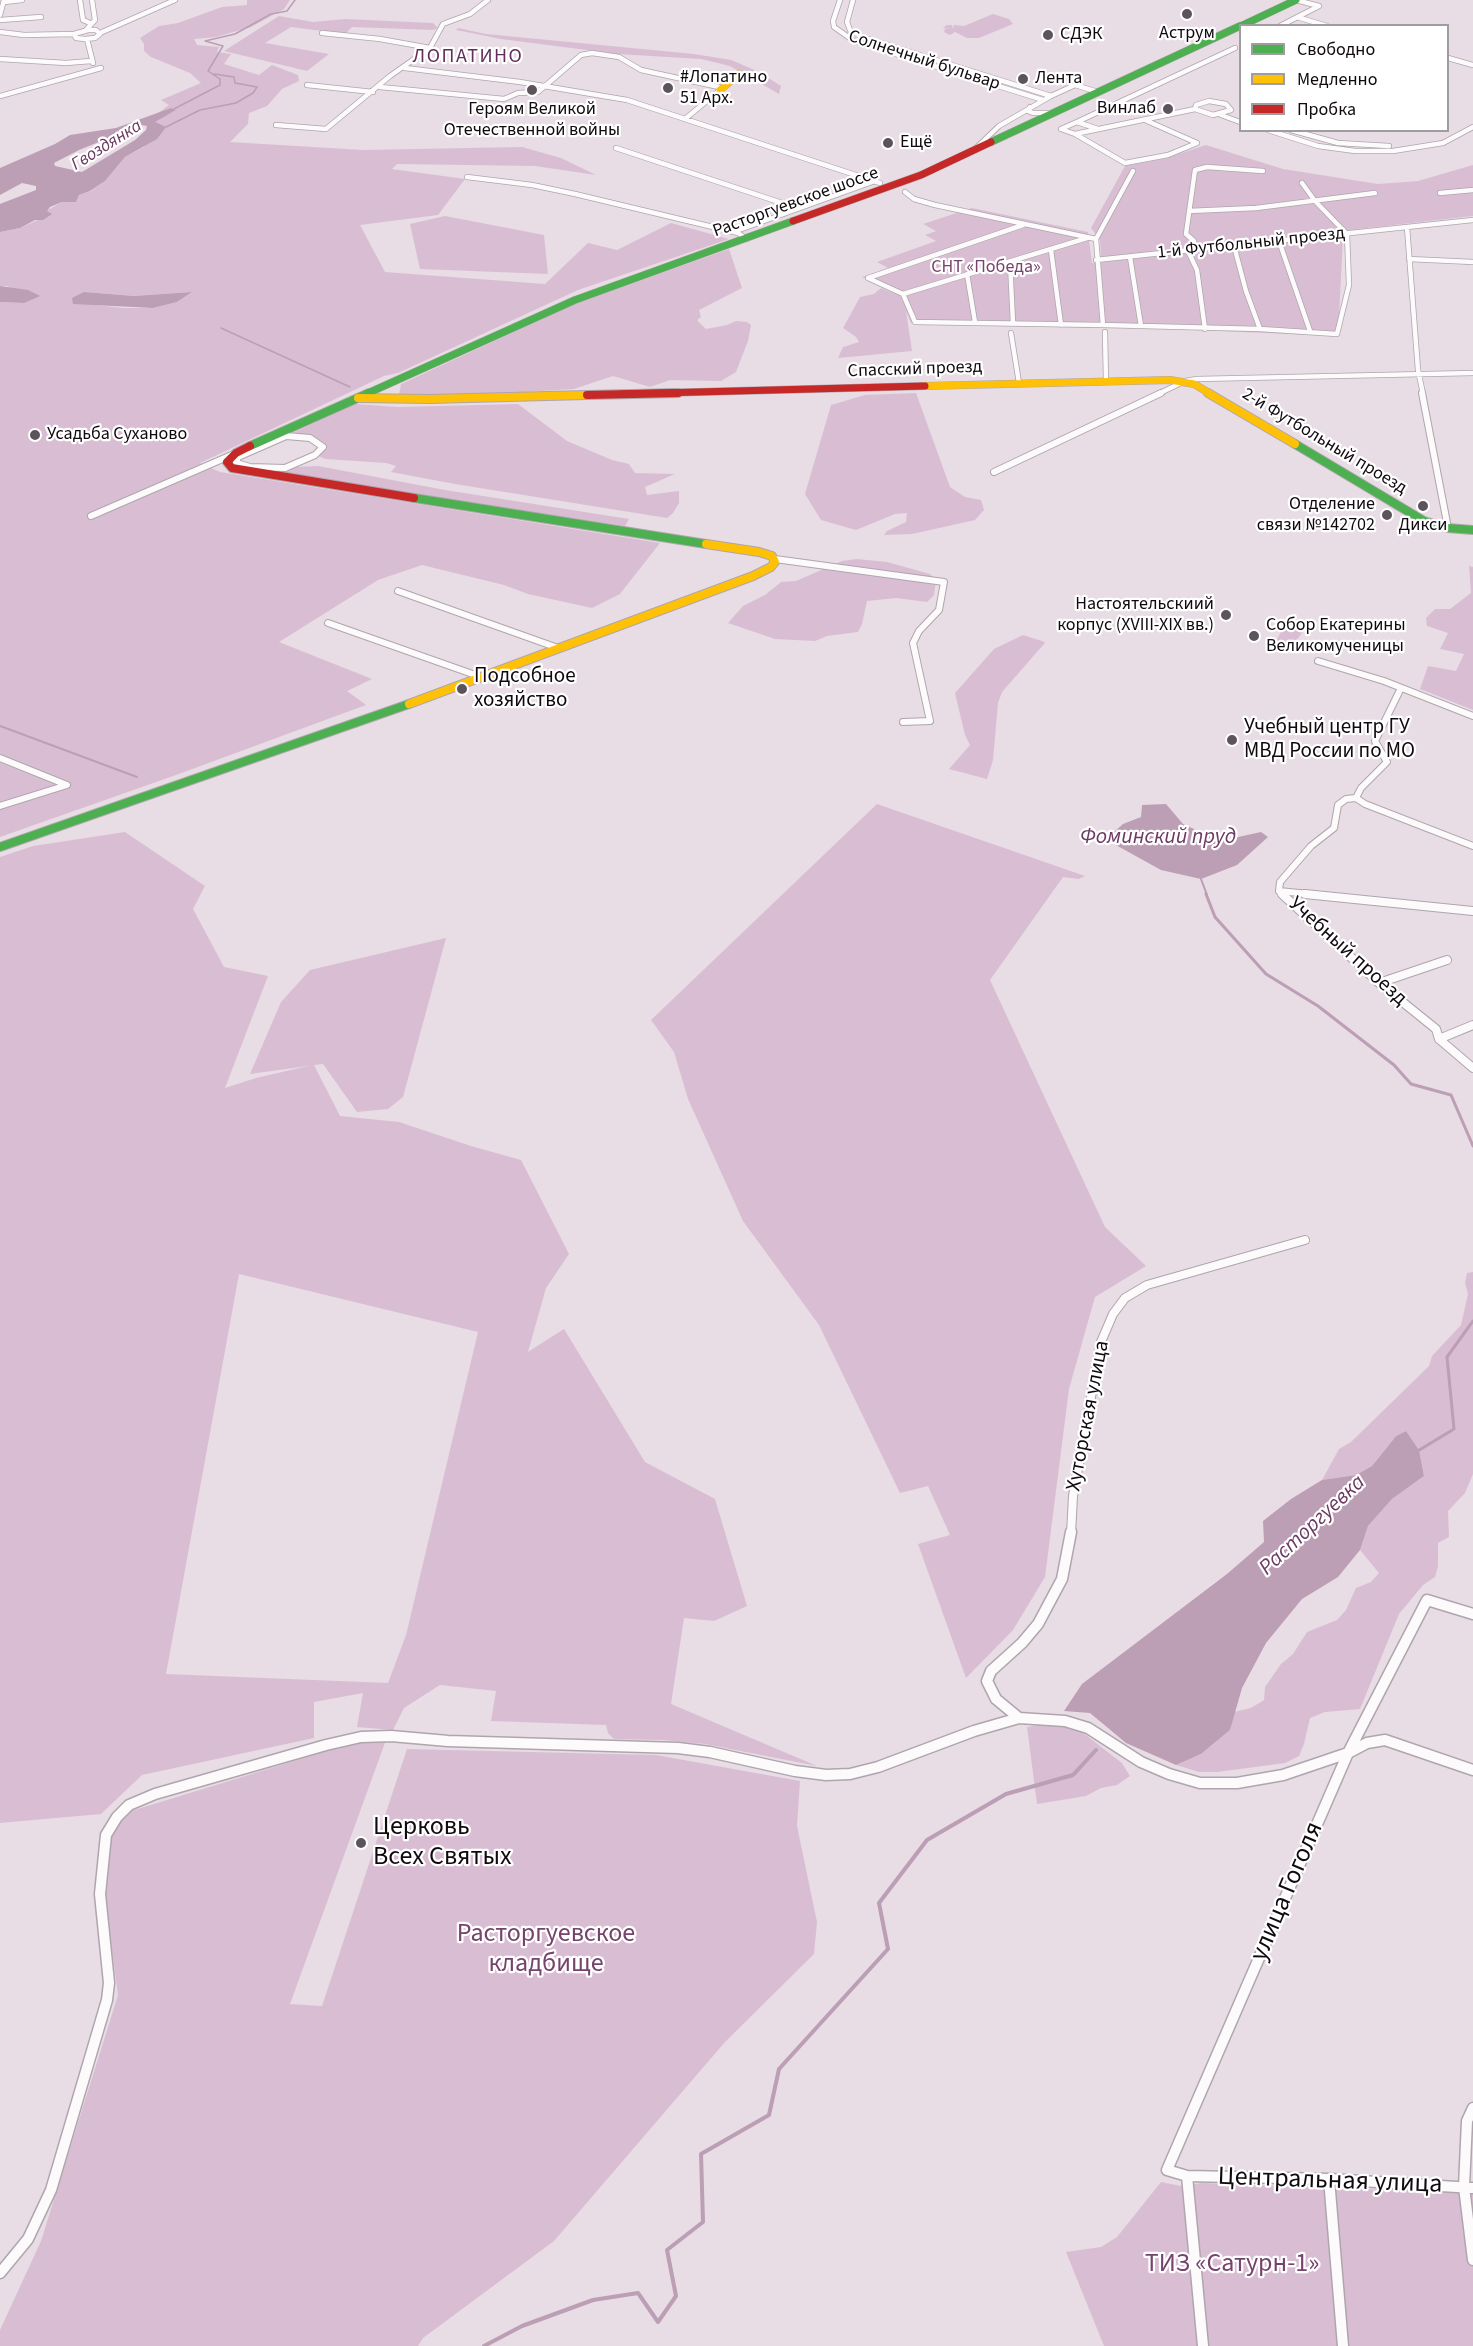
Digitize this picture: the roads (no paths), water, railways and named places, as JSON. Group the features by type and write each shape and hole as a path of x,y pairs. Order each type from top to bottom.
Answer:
{"main road":[{"name":"Расторгуевское шоссе","path":"1245,24 1296,0"},
{"name":"Расторгуевское шоссе","path":"236,458 358,398 575,300 742,236 905,181 1239,27"},
{"path":"720,90 738,74"},
{"name":"Спасский проезд","path":"358,398 393,400 1019,383 1185,381"},
{"name":"2-й Футбольный проезд","path":"1185,381 1204,390 1424,521 1448,528 1473,530"},
{"path":"0,847 481,677 765,571 771,567 775,559 768,555 739,549 240,470 232,468 227,462 236,458"}],"street":[{"path":"0,15 4,1 22,0"},
{"path":"80,0 83,20 90,23"},
{"path":"86,30 94,20 92,0"},
{"path":"0,32 24,35 74,34 86,30 100,33 175,0"},
{"path":"276,125 322,130 373,93 390,76 405,68 430,48 443,24 470,14 488,0"},
{"name":"Солнечный бульвар","path":"840,0 833,21 837,31 854,41 1043,100"},
{"name":"Солнечный бульвар","path":"853,0 847,22 850,30 870,40 1051,96"},
{"path":"1284,24 1319,6 1296,0"},
{"path":"0,20 41,17"},
{"path":"1297,17 1320,24"},
{"path":"74,34 76,38 87,39 99,36 100,33"},
{"path":"322,33 380,39 430,48"},
{"path":"87,39 91,61"},
{"path":"889,52 897,49"},
{"path":"1145,120 1197,143 1168,154 1125,163 1075,134 1061,129 1238,49"},
{"path":"380,87 495,99 518,93 538,92 581,55 591,53 619,57 641,70 719,87 720,90 685,119"},
{"path":"1449,58 1473,65"},
{"path":"0,59 66,63 91,61 101,68 0,96"},
{"path":"405,68 546,86 627,100 877,182 797,208 740,230 742,236"},
{"path":"307,85 373,93"},
{"path":"1008,89 1017,85"},
{"path":"973,150 999,126 1051,96 1075,85 1098,92"},
{"path":"1195,109 1199,103 1215,101 1226,104 1231,110 1239,113"},
{"path":"1030,107 1028,111 1032,113 1052,113"},
{"path":"1075,134 1195,109 1202,113 1219,115 1239,122"},
{"path":"1219,115 1231,110"},
{"path":"1077,122 1098,129"},
{"path":"1274,132 1318,146 1375,152 1427,147 1473,127"},
{"path":"1297,132 1318,140 1375,146 1414,145 1456,136"},
{"path":"616,148 797,208"},
{"path":"1205,329 1197,270 1191,251 1194,241 1186,234 1195,170 1207,167 1263,171"},
{"path":"1101,326 1095,260 1096,239 1133,171"},
{"path":"467,177 532,185 574,194 742,236"},
{"path":"903,294 915,322 1260,329 1337,334 1349,285 1347,234 1315,201 1302,183"},
{"path":"1440,193 1473,190"},
{"path":"905,192 914,199 935,205 1096,239"},
{"path":"1189,211 1256,208 1375,193"},
{"name":"1-й Футбольный проезд","path":"1095,260 1473,220"},
{"path":"1025,224 868,278 903,294 1089,238"},
{"path":"1407,227 1419,374 1448,528"},
{"path":"1279,241 1310,331"},
{"path":"1234,246 1246,291 1260,329"},
{"path":"1051,250 1061,325"},
{"path":"1130,257 1141,326"},
{"path":"1409,259 1473,262"},
{"path":"1010,262 1013,323"},
{"path":"967,274 975,322"},
{"path":"1105,332 1106,381"},
{"path":"1011,333 1019,383"},
{"name":"Спасский проезд","path":"1185,381 1473,373"},
{"path":"994,472 1185,381"},
{"path":"91,516 286,436 310,438 323,447 315,455 285,468 250,467 236,458"},
{"path":"775,559 944,582 939,610 919,631 914,643 930,722 903,722"},
{"path":"398,591 558,648"},
{"path":"328,623 481,677"},
{"path":"1318,661 1401,688 1473,716"},
{"name":"Учебный проезд","path":"1401,688 1375,741 1387,762 1361,788 1356,798 1346,799 1338,805 1334,828 1311,846 1280,882 1279,891 1379,983 1436,1029 1440,1040 1473,1068"},
{"path":"0,758 67,785 0,806"},
{"path":"1356,798 1365,804 1473,846"},
{"path":"1279,891 1473,911"},
{"path":"1379,983 1447,960"},
{"path":"1440,1040 1473,1025"},
{"name":"Хуторская улица","path":"1019,1718 996,1699 987,1681 991,1671 1022,1643 1038,1624 1062,1579 1071,1542 1073,1496 1101,1342 1113,1314 1125,1298 1147,1285 1305,1240"},
{"name":"улица Гоголя","path":"1187,2176 1167,2170 1348,1753 1427,1600 1473,1614"},
{"path":"0,2273 28,2239 51,2190 107,2000 109,1983 100,1894 106,1835 117,1817 129,1805 155,1794 326,1744 361,1737 391,1736 513,1744 678,1748 710,1752 795,1771 826,1775 850,1774 878,1767 974,1731 1019,1718 1065,1721 1088,1728 1141,1762 1169,1774 1200,1783 1237,1783 1283,1775 1348,1753 1367,1743 1385,1740 1473,1770"},
{"path":"1473,2108 1467,2121 1468,2188 1473,2260"},
{"path":"1187,2176 1203,2346"},
{"name":"Центральная улица","path":"1187,2176 1329,2179 1468,2188"},
{"path":"1329,2179 1343,2346"}],"water":[{"path":"171,108 176,110 155,122 166,127 157,139 125,157 105,181 79,195 76,202 62,202 50,207 47,211 52,214 43,220 35,220 20,228 0,232 0,204 36,190 36,186 22,183 0,195 0,168 70,135 116,128","holes":["141,125 147,126 146,130 135,140 82,172 55,166 54,163 79,150"]},
{"path":"0,286 28,290 40,296 24,303 0,302"},
{"path":"84,292 134,296 192,292 177,302 153,308 73,304 72,298"},
{"name":"Фоминский пруд","path":"1166,804 1183,824 1220,841 1261,832 1268,837 1237,865 1201,879 1161,870 1114,844 1113,833 1123,824 1141,817 1142,805"},
{"path":"1406,1431 1419,1450 1424,1476 1392,1499 1368,1526 1360,1550 1338,1577 1302,1599 1266,1643 1242,1688 1230,1730 1201,1754 1176,1765 1126,1743 1090,1713 1064,1711 1082,1684 1227,1574 1264,1542 1263,1521 1291,1499 1322,1480 1356,1475 1372,1466 1396,1436"}],"waterway":[{"name":"Гвоздянка","path":"172,110 220,85 220,79 208,71 223,46 205,41 235,34 271,14 287,11 295,0"},
{"path":"166,127 200,110 236,103 253,93 257,87 235,83 234,77 214,74"},
{"path":"221,328 350,387"},
{"path":"0,726 137,777"},
{"path":"1201,879 1207,895"},
{"path":"1206,894 1215,917 1266,974 1318,1006 1394,1065 1411,1084 1451,1095 1473,1146"},
{"name":"Расторгуевка","path":"1416,1452 1454,1429 1447,1357 1473,1321"},
{"name":"Расторгуевка","path":"484,2346 522,2326 593,2300 638,2293 658,2322 676,2296 667,2250 703,2222 701,2154 769,2115 779,2069 888,1949 879,1903 927,1840 1006,1794 1073,1775 1096,1750"}],"place":[{"name":"Аструм","path":"1187,14"},
{"name":"СДЭК","path":"1048,35"},
{"name":"Лента","path":"1023,79"},
{"name":"#Лопатино 51 Арх.","path":"668,88"},
{"name":"Героям Великой Отечественной войны","path":"532,90"},
{"name":"Винлаб","path":"1168,109"},
{"name":"Ещё","path":"888,143"},
{"name":"Усадьба Суханово","path":"35,435"},
{"name":"Дикси","path":"1423,506"},
{"name":"Отделение связи №142702","path":"1387,515"},
{"name":"Настоятельскиий корпус (XVIII-XIX вв.)","path":"1226,615"},
{"name":"Собор Екатерины Великомученицы","path":"1254,636"},
{"name":"Подсобное хозяйство","path":"462,689"},
{"name":"Учебный центр ГУ МВД России по МО","path":"1232,740"},
{"name":"Церковь Всех Святых","path":"361,1843"}],"district":[{"name":"ЛОПАТИНО","path":"468,58"}],"park label":[{"name":"СНТ «Победа»","path":"986,268"},
{"name":"Расторгуевское кладбище","path":"546,1950"},
{"name":"ТИЗ «Сатурн-1»","path":"1232,2265"}]}
